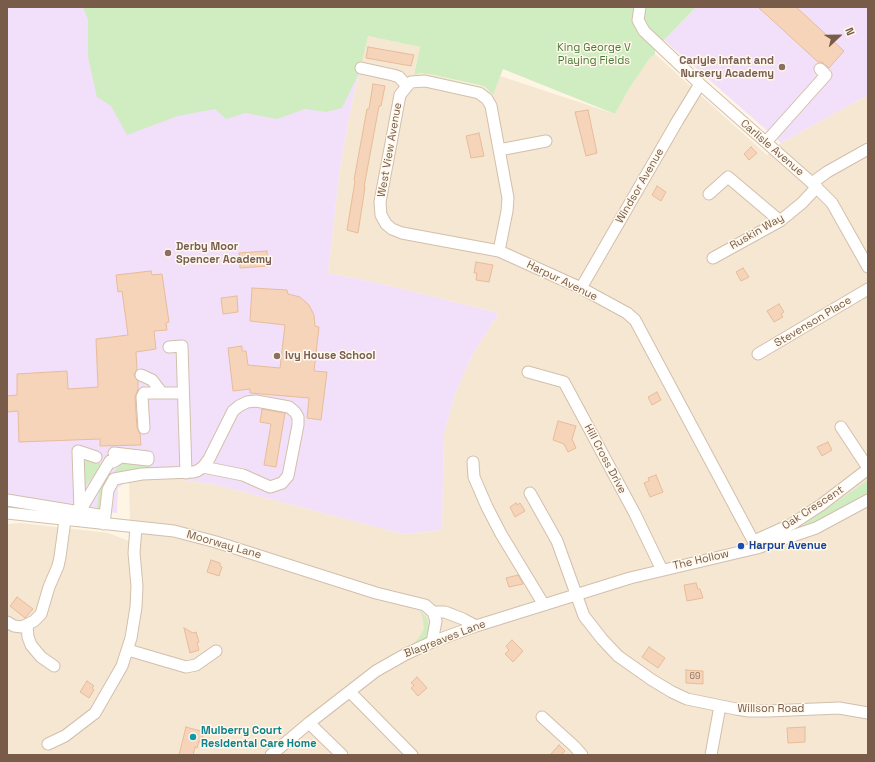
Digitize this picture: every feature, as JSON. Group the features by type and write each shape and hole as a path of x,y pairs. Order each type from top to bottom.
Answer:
{"street":[{"name":"Carlisle Avenue","path":"640,7 638,20 641,26 700,84 814,185 832,203 868,267"},
{"path":"361,68 393,75 399,78 407,86 411,82 425,81 480,93 486,99 491,106 508,198 499,251"},
{"path":"766,142 826,75 820,69"},
{"name":"Windsor Avenue","path":"581,288 700,84"},
{"name":"West View Avenue","path":"381,216 380,202 400,95 407,86"},
{"path":"499,150 546,141"},
{"name":"Ruskin Way","path":"713,258 780,221 802,203 814,185 827,172 868,149"},
{"path":"709,194 728,177 780,221"},
{"name":"Harpur Avenue","path":"381,216 386,224 392,229 402,233 499,251 581,288 627,313 635,320 756,544"},
{"name":"Stevenson Place","path":"758,354 868,289"},
{"path":"169,347 182,346 186,472"},
{"name":"Hill Cross Drive","path":"528,372 564,382 635,514 662,570"},
{"path":"142,375 152,380 162,393"},
{"path":"144,428 144,393 183,393"},
{"path":"7,500 80,511 104,520 108,490 114,479 142,474 193,472 203,467 212,455 233,411 239,406 247,402 256,401 289,406 298,416 288,476 282,483 270,487 243,475 203,467"},
{"name":"Oak Crescent","path":"756,544 792,524 821,505 868,469 841,427"},
{"path":"80,511 78,451 96,457"},
{"path":"80,511 110,461 113,462 120,457 148,460 148,457 114,453"},
{"path":"473,462 474,477 487,507 501,534 544,605"},
{"name":"Willson Road","path":"530,493 557,541 584,616 618,656 652,680 687,699 748,711 839,708 868,713"},
{"name":"The Hollow","path":"576,595 630,578 816,528 868,500"},
{"name":"Moorway Lane","path":"7,513 65,520 104,520 174,531 216,542 376,593 425,606 433,612 445,612 476,626"},
{"path":"7,622 18,627 27,625 38,618 43,610 49,587 58,566 65,520"},
{"path":"48,744 65,736 95,713 122,666 128,650 136,607 137,581 134,553 136,526"},
{"name":"Blagreaves Lane","path":"271,755 309,723 385,665 432,642 476,626 576,595"},
{"path":"432,642 436,621 433,612"},
{"path":"27,625 28,637 33,648 41,657 54,666"},
{"path":"128,650 186,667 196,665 216,651"},
{"path":"350,692 412,755"},
{"path":"710,755 720,706"},
{"path":"542,717 582,755"},
{"path":"309,723 342,755"}],"shaded area":[{"name":"Derby Moor Spencer Academy","path":"7,7 243,7 368,36 352,103 340,168 328,273 378,283 499,313 473,354 455,394 444,434 442,530 403,534 217,485 183,480 129,479 118,488 117,513 100,511 97,508 7,494"},
{"name":"Carlyle Infant and Nursery Academy","path":"696,7 868,7 868,95 781,143 664,40"},
{"path":"368,36 420,47 414,74 424,73 484,87 493,95 500,76 615,114 630,87 650,58 655,54 767,155 781,143 868,95 868,755 7,755 7,524 21,523 108,533 129,541 129,479 183,480 217,485 403,534 442,530 444,434 455,394 473,354 499,313 378,283 328,273 340,168 352,103"}],"green space":[{"name":"King George V Playing Fields","path":"83,7 696,7 664,40 655,47 655,54 650,58 630,87 615,114 503,69 493,95 485,87 479,85 429,74 420,73 414,75 420,47 368,36 360,71 342,108 326,112 305,109 277,119 245,113 226,119 215,109 178,116 127,135 111,106 97,97 88,57 88,20"},
{"path":"88,458 102,464 83,488 81,464 84,464"},
{"path":"124,460 150,463 151,472 114,477 100,511 97,508 99,491"},
{"path":"868,480 868,496 819,523 800,527"},
{"path":"420,611 427,618 430,630 427,639 410,648 424,629"}],"building":[{"path":"758,7 796,7 844,51 829,68 822,62 818,62"},
{"path":"368,47 414,55 411,66 366,58"},
{"path":"373,84 385,86 381,106 379,106 364,187 358,233 347,230 354,180"},
{"path":"588,110 597,153 586,156 575,112"},
{"path":"479,133 484,156 471,158 466,136"},
{"path":"751,147 757,153 749,160 744,154"},
{"path":"657,186 666,192 661,201 652,195"},
{"path":"267,251 268,266 240,268 239,253"},
{"path":"476,262 493,265 489,282 476,280 477,273 474,273"},
{"path":"743,268 749,277 741,281 736,272"},
{"path":"151,271 152,275 162,274 169,322 166,323 167,330 154,331 156,349 136,352 137,369 134,375 138,381 138,389 135,397 137,428 140,434 141,445 100,446 100,439 19,442 18,411 7,412 7,396 17,395 17,374 67,371 68,389 98,387 96,339 128,335 122,291 118,292 116,275"},
{"name":"Ivy House School","path":"252,288 287,290 288,294 300,297 309,305 314,315 315,326 319,327 314,371 327,372 321,420 307,418 309,398 250,393 250,389 233,391 228,348 242,346 242,351 246,351 248,365 280,368 285,325 250,321"},
{"path":"237,296 238,312 223,314 221,298"},
{"path":"779,304 784,312 781,314 783,317 774,322 767,311"},
{"path":"657,392 661,400 652,405 648,397"},
{"path":"262,409 285,413 276,467 264,465 271,424 260,422"},
{"path":"558,421 576,426 572,439 576,448 568,452 564,444 553,440"},
{"path":"828,442 832,450 822,456 817,447"},
{"path":"656,475 663,492 650,497 644,483 649,481 648,478"},
{"path":"516,503 517,505 520,503 525,511 515,517 510,507"},
{"path":"211,560 220,563 220,566 222,567 219,576 207,572"},
{"path":"518,575 523,584 509,587 506,578"},
{"path":"696,583 703,598 687,601 684,585"},
{"path":"17,597 33,609 25,618 10,606"},
{"path":"184,628 193,633 196,632 199,642 197,643 199,650 190,653"},
{"path":"512,640 523,651 513,662 505,654 509,650 506,646"},
{"path":"649,647 665,658 658,668 642,657"},
{"path":"686,670 703,671 703,684 686,683"},
{"path":"417,677 427,688 418,696 411,688 414,685 411,683"},
{"path":"87,681 94,686 92,688 94,690 89,698 80,692"},
{"name":"Mulberry Court Residental Care Home","path":"186,727 204,732 201,742 199,741 197,748 195,747 193,755 179,755"},
{"path":"805,727 805,742 788,743 787,728"},
{"path":"559,745 565,751 561,755 550,755"}],"place":[{"name":"Carlyle Infant and Nursery Academy","path":"782,67"},
{"name":"Derby Moor Spencer Academy","path":"168,253"},
{"name":"Ivy House School","path":"277,356"},
{"name":"Harpur Avenue","path":"741,546"},
{"name":"Mulberry Court Residental Care Home","path":"193,737"}]}
